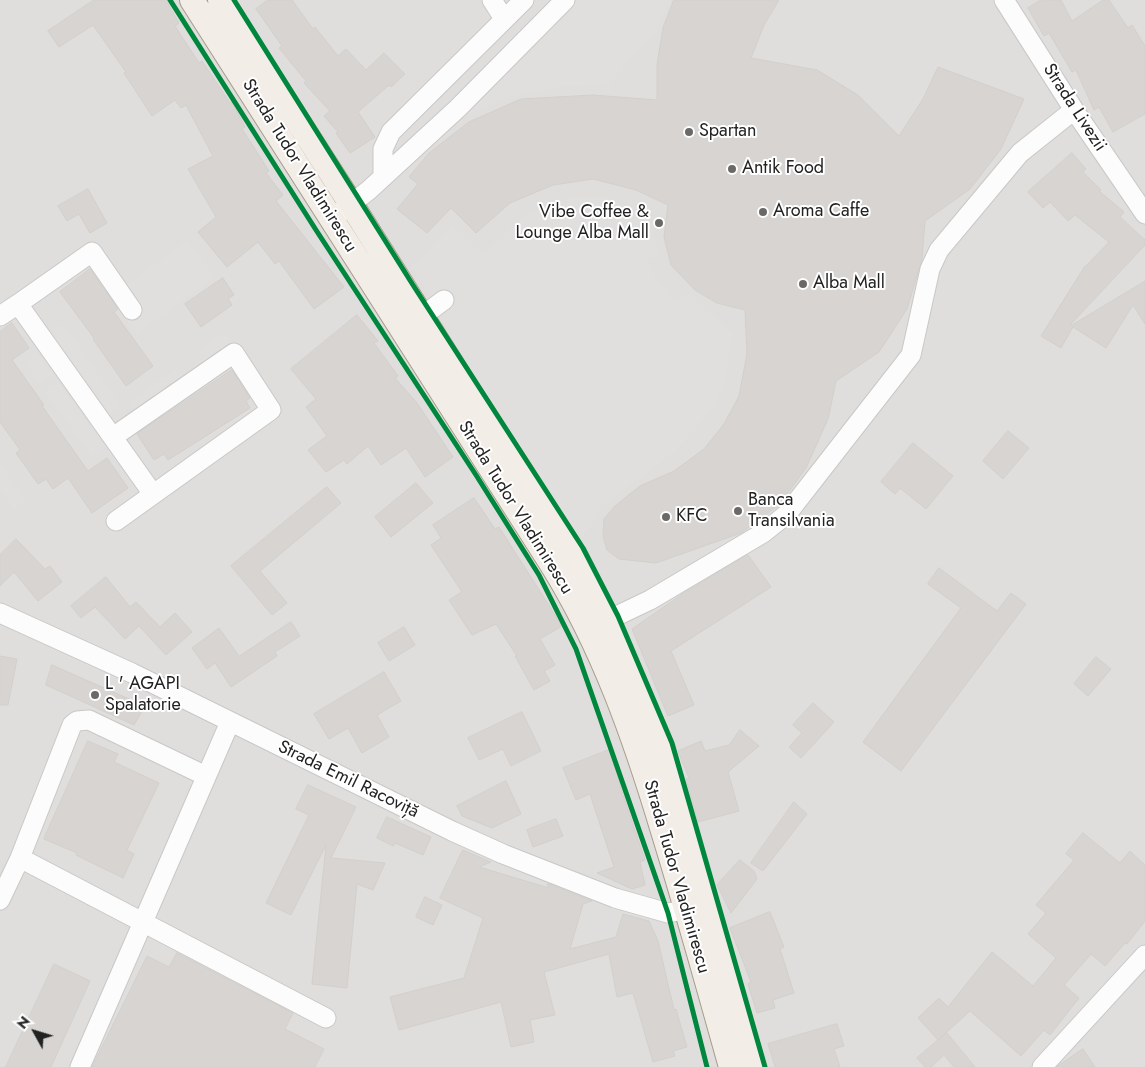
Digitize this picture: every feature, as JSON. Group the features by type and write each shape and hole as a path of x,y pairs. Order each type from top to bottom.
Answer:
{"main road":[{"name":"Strada Tudor Vladimirescu","path":"192,0 563,583 590,632 624,711 697,907 751,1067"},
{"name":"Strada Tudor Vladimirescu","path":"220,0 570,552 606,621 660,751 697,907 731,1067"}],"street":[{"path":"492,0 504,19"},
{"path":"383,176 382,149 391,132 524,0"},
{"path":"332,218 351,204 458,108 565,0"},
{"name":"Strada Livezii","path":"1004,0 1074,110 1145,214"},
{"path":"606,621 650,600 763,533 787,514 911,355 930,269 939,250 1020,153 1074,110"},
{"path":"0,316 92,252 132,310"},
{"path":"421,317 444,300"},
{"path":"18,304 153,494"},
{"path":"113,437 234,353 272,410 116,521"},
{"name":"Strada Emil Racoviță","path":"0,613 132,673 452,831 503,854 631,903 668,913 697,907"},
{"path":"0,900 20,858 72,725 77,721 89,720 206,776"},
{"path":"80,1067 230,722"},
{"path":"20,858 326,1018"},
{"path":"1042,1067 1145,955"}],"shaded area":[{"path":"0,0 1145,0 1145,1067 0,1067"},
{"path":"565,0 671,0 656,31 609,85 561,87 511,96 464,116 458,108"},
{"path":"573,197 610,198 651,221 659,254 647,260 651,270 673,300 690,293 732,333 725,383 713,409 675,452 601,507 593,524 570,552 417,310 432,299 410,268 452,224 483,254 526,214"},
{"path":"187,241 215,277 137,334 124,316 139,305 124,286"},
{"path":"63,323 121,406 106,416 49,334"},
{"path":"224,332 234,347 206,367 196,352"},
{"path":"36,352 53,375 40,385 24,362"},
{"path":"177,368 185,380 136,414 128,402"},
{"path":"57,380 106,448 92,457 44,391"},
{"path":"0,463 26,501 13,509 0,490"}],"building":[{"path":"94,0 166,0 179,23 175,26 199,63 202,61 230,103 232,102 245,127 242,129 269,171 266,173 283,195 276,201 344,287 314,309 279,261 275,264 258,242 227,267 198,232 216,217 188,169 213,156 186,105 181,108 175,100 152,116 124,73 126,72 93,25 59,47 48,31"},
{"path":"268,0 292,0 313,29 315,27 338,56 346,49 366,70 384,53 405,74 391,87 389,85 358,112 375,137 350,153 336,133 338,132 324,116 330,111 304,83 306,81 279,48 282,46 256,9"},
{"name":"Alba Mall","path":"674,0 779,0 764,25 751,58 817,70 858,95 899,136 923,99 938,67 1024,99 1001,149 970,189 925,221 922,259 907,309 879,352 836,381 828,419 806,468 780,504 741,533 656,563 619,559 607,550 603,536 604,519 615,506 640,486 674,471 704,449 724,424 739,396 747,354 745,310 717,303 695,290 671,265 664,237 668,205 636,190 593,179 553,185 510,203 476,233 451,208 427,233 397,209 418,184 409,177 429,153 469,122 521,99 593,95 657,100 657,65 663,28"},
{"path":"1041,0 1061,0 1072,21 1103,0 1109,0 1128,28 1132,25 1145,46 1145,114 1113,132 1099,107 1094,110 1076,70 1072,72 1049,33 1044,36 1028,8"},
{"path":"1072,153 1086,169 1083,172 1101,190 1099,191 1124,212 1120,217 1145,240 1145,245 1071,324 1145,281 1145,324 1133,305 1106,348 1073,327 1061,348 1041,336 1085,266 1109,242 1075,215 1068,221 1050,202 1043,208 1028,192"},
{"path":"88,189 107,223 90,233 79,214 67,221 58,206"},
{"path":"90,269 118,309 114,312 153,366 126,386 60,292"},
{"path":"223,278 234,295 228,299 232,305 201,327 185,304"},
{"path":"357,315 378,341 374,343 398,376 395,378 417,403 453,457 425,477 406,448 381,465 368,446 347,464 344,460 326,472 308,450 327,436 306,407 316,399 291,369"},
{"path":"12,323 29,348 12,360 44,405 42,406 88,471 107,458 128,488 92,513 68,478 53,489 46,479 38,484 16,453 20,450 0,422 0,332"},
{"path":"232,370 250,398 246,401 250,408 168,460 164,454 154,460 137,434"},
{"path":"1008,431 1029,448 1003,479 983,461"},
{"path":"913,443 953,476 926,509 900,488 895,494 881,482"},
{"path":"416,483 433,503 391,537 375,517"},
{"path":"327,487 341,503 260,571 287,603 272,615 231,566"},
{"path":"474,498 495,529 499,527 562,626 540,639 555,665 544,671 550,681 534,690 515,656 517,656 496,624 472,635 449,600 462,592 431,545 441,538 433,525"},
{"path":"16,539 45,569 50,566 62,582 38,601 14,572 0,586 0,555"},
{"path":"748,555 771,587 671,651 694,705 668,716 632,629 684,593"},
{"path":"939,568 997,611 1011,593 1026,604 901,771 863,742 961,608 928,584"},
{"path":"106,577 130,607 136,602 160,627 175,613 192,632 166,655 139,626 125,639 95,607 81,618 71,606"},
{"path":"291,622 300,636 275,652 277,656 231,687 215,663 207,669 192,648 219,628 239,656"},
{"path":"404,627 415,645 389,661 378,643"},
{"path":"0,656 17,659 8,705 0,705"},
{"path":"1096,657 1111,669 1088,696 1074,684"},
{"name":"L ' AGAPI Spalatorie","path":"52,665 145,706 134,725 46,685"},
{"path":"384,672 401,701 377,715 389,737 362,753 348,728 329,739 314,714"},
{"path":"813,703 834,722 801,758 789,747 802,733 793,725"},
{"path":"522,712 541,751 511,766 503,749 479,760 468,738"},
{"path":"740,730 759,746 728,772 739,811 698,822 686,779 689,778 678,751 701,741 705,751 729,745"},
{"path":"88,741 118,754 114,762 159,783 127,850 134,854 123,878 76,855 77,853 44,839"},
{"path":"609,750 622,782 619,783 645,860 640,862 645,885 632,889 597,873 614,867 590,794 576,800 563,768"},
{"path":"506,781 521,814 492,828 462,816 457,806"},
{"path":"308,785 356,807 331,858 385,863 373,890 357,884 347,988 312,984 326,845 291,915 266,903 309,815 296,809"},
{"path":"794,802 807,814 763,871 751,863"},
{"path":"387,817 431,837 423,855 395,843 393,846 377,838"},
{"path":"556,819 563,836 533,847 527,830"},
{"path":"1083,833 1120,863 1130,851 1145,865 1145,921 1127,944 1125,943 1105,966 1091,954 1064,985 1079,998 1050,1035 1044,1030 1021,1056 970,1011 938,1040 918,1018 939,998 948,1007 992,952 1033,986 1056,958 1028,934 1046,913 1036,905 1074,860 1066,854"},
{"path":"463,850 491,862 479,867 549,888 547,884 549,884 592,901 583,904 570,949 616,937 623,914 649,921 658,941 674,1010 676,1009 687,1047 673,1051 675,1056 653,1062 633,993 617,997 609,954 544,972 555,1015 530,1020 534,1042 511,1047 501,1002 399,1030 390,997 464,978 483,918 440,898"},
{"path":"740,860 754,871 757,879 731,913 717,885"},
{"path":"425,897 442,905 433,925 416,917"},
{"path":"770,912 784,947 780,949 794,993 773,1000 775,1008 757,1013 748,984 751,982 730,928"},
{"path":"177,953 293,1013 285,1029 324,1049 315,1067 92,1067 147,956 169,967"},
{"path":"54,964 90,981 51,1067 6,1067"},
{"path":"837,1024 844,1046 834,1049 840,1067 775,1067 768,1044"},
{"path":"947,1033 975,1067 954,1067 944,1055 931,1067 925,1067 917,1058"},
{"path":"1083,1049 1095,1067 1057,1067 1058,1066"}],"cycle path":[{"path":"170,0 539,575 576,649 668,913 707,1067"},
{"path":"234,0 413,285 583,548 618,616 672,743 765,1067"}],"place":[{"name":"Spartan","path":"689,132"},
{"name":"Antik Food","path":"732,169"},
{"name":"Aroma Caffe","path":"763,212"},
{"name":"Vibe Coffee & Lounge Alba Mall","path":"659,223"},
{"name":"Alba Mall","path":"803,284"},
{"name":"Banca Transilvania","path":"738,511"},
{"name":"KFC","path":"666,517"},
{"name":"L ' AGAPI Spalatorie","path":"95,695"}]}
